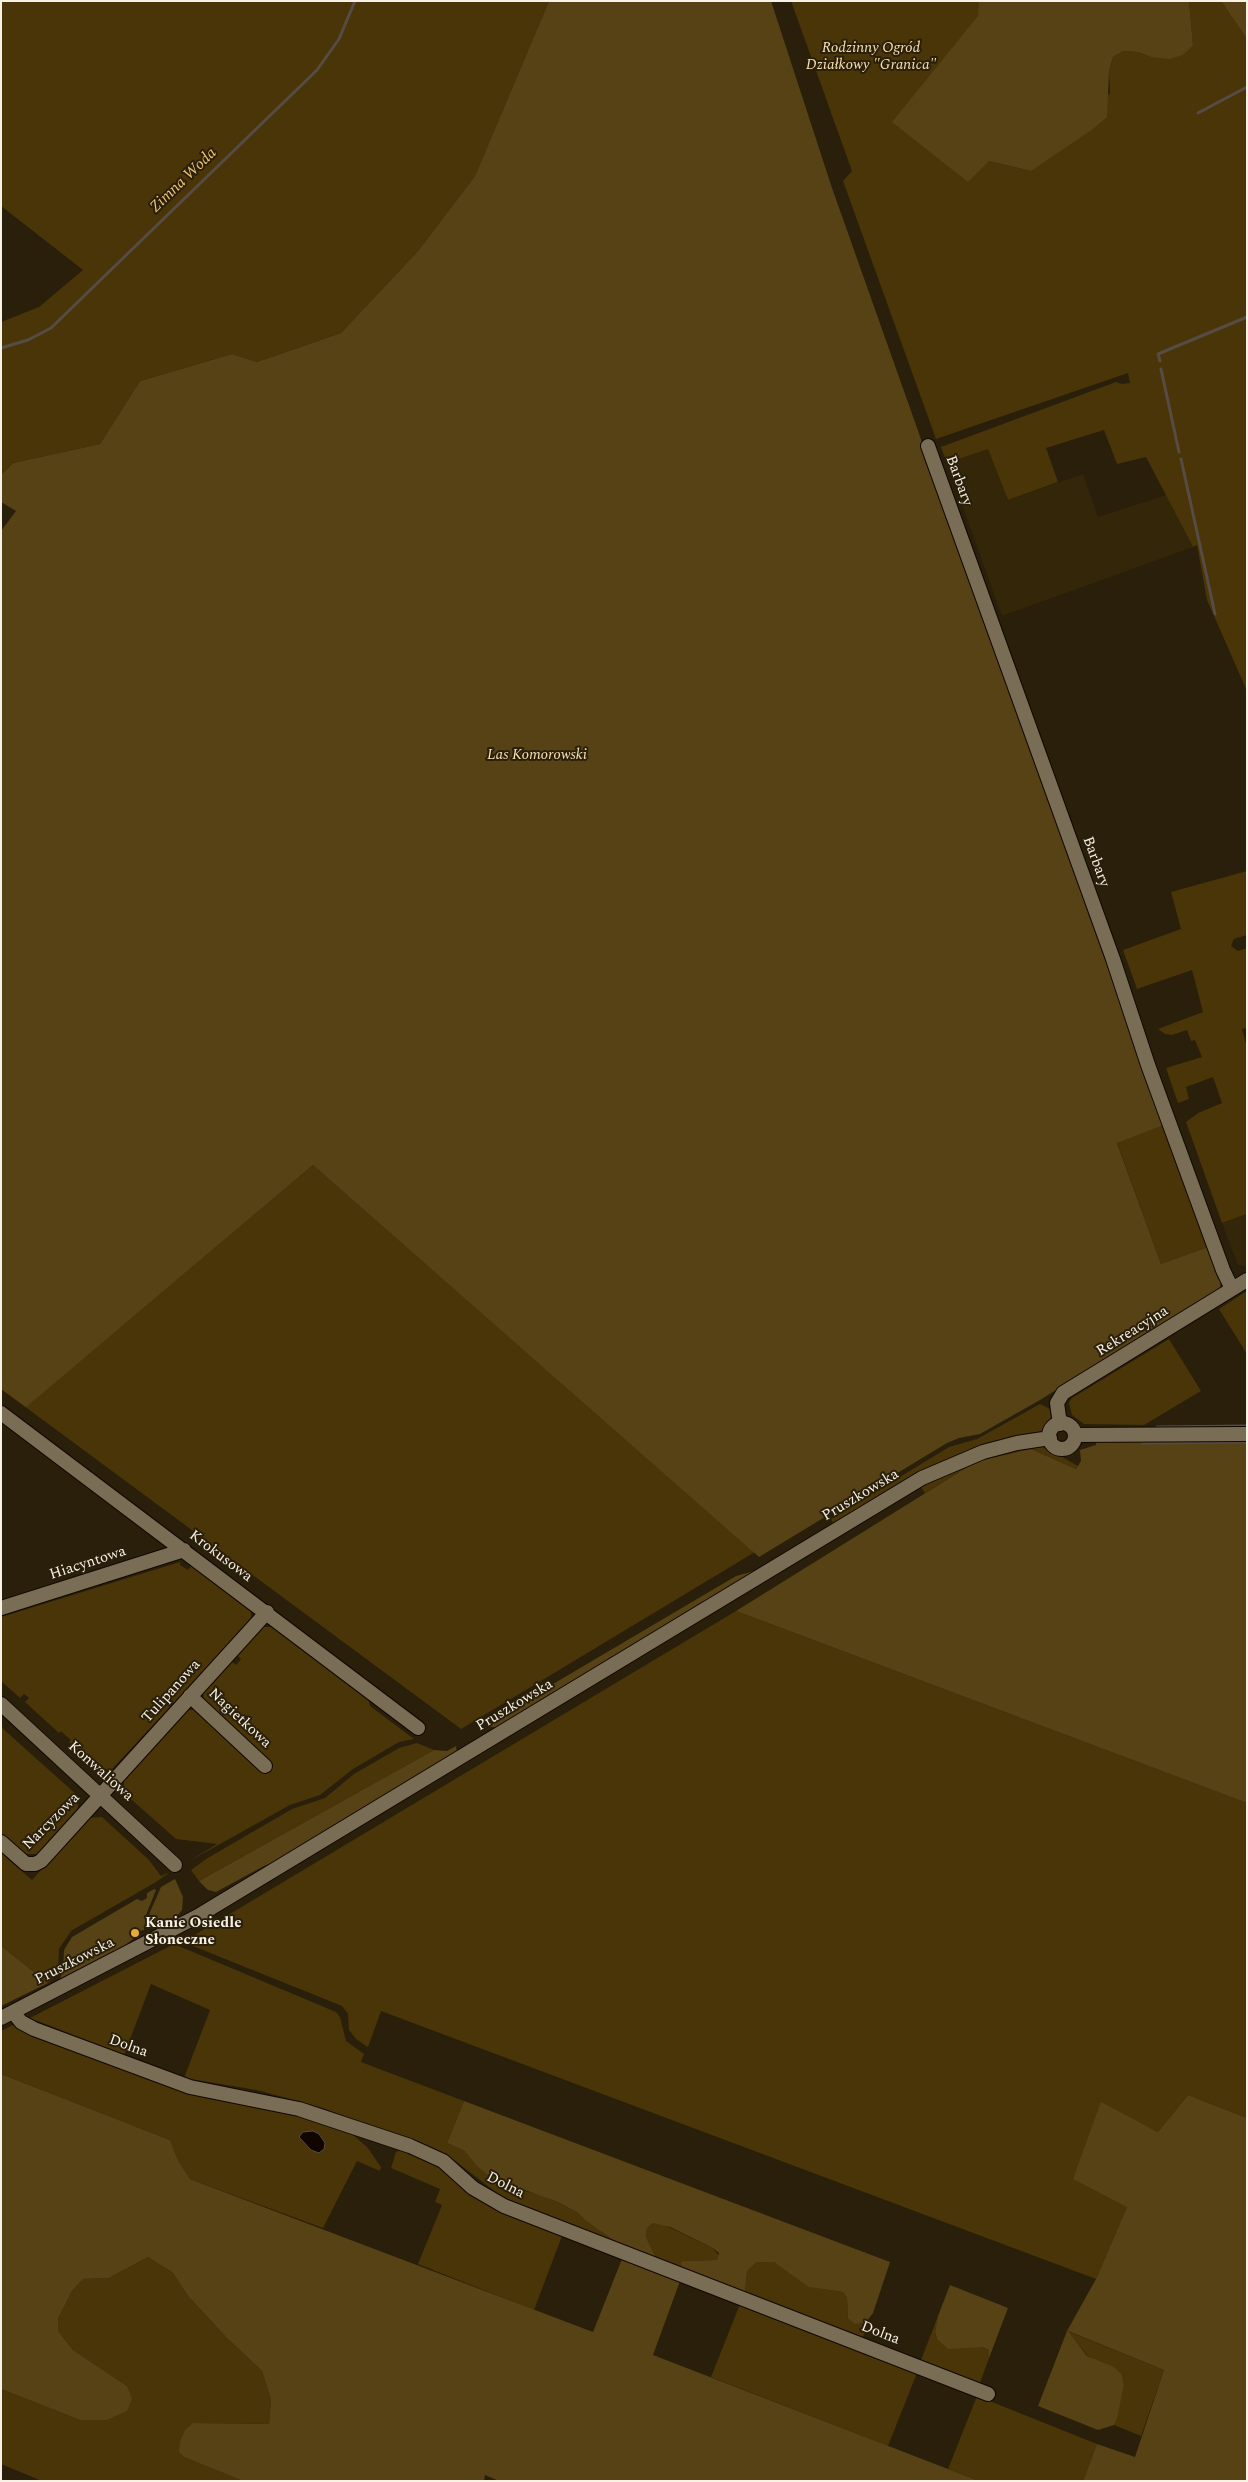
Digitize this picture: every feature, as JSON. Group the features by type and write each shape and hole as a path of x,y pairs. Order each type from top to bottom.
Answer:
{"street":[{"name":"Barbary","path":"928,446 1113,959 1152,1075 1222,1270 1232,1289"},
{"name":"Rekreacyjna","path":"1060,1424 1057,1403 1063,1393 1247,1280"},
{"name":"Krokusowa","path":"1,1413 267,1612 418,1728"},
{"path":"1060,1424 1070,1426 1075,1435 1072,1445 1063,1449 1054,1446 1050,1438 1052,1429 1060,1424"},
{"path":"1075,1435 1247,1434"},
{"name":"Pruszkowska","path":"7,2015 118,1959 210,1909 922,1478 983,1452 1018,1443 1050,1438"},
{"name":"Hiacyntowa","path":"1,1608 184,1550"},
{"name":"Tulipanowa","path":"102,1795 267,1612"},
{"name":"Nagietkowa","path":"190,1696 265,1766"},
{"name":"Konwaliowa","path":"1,1704 102,1795 175,1865"},
{"name":"Narcyzowa","path":"1,1842 24,1862 32,1865 38,1863 102,1795"},
{"name":"Dolna","path":"7,2015 34,2029 190,2087 299,2109 410,2146 442,2161 473,2188 504,2206 988,2394"}],"shaded area":[{"path":"988,448 1008,500 1083,474 1098,517 1166,495 1193,547 1002,616 947,463"},
{"path":"1247,1214 1247,1269 1245,1266 1238,1265 1222,1223"},
{"path":"313,2131 319,2134 325,2143 324,2149 319,2153 311,2150 299,2137 303,2132"}],"green space":[{"path":"1,1 549,1 475,176 418,251 341,333 257,362 232,354 140,381 100,444 13,463 1,475 1,322 39,307 83,270 1,206"},
{"name":"Las Komorowski","path":"549,1 771,1 832,188 1164,1125 1117,1143 1161,1264 1208,1247 1221,1281 1220,1288 1040,1400 980,1434 959,1438 947,1443 759,1557 313,1165 26,1407 1,1389 1,531 16,511 1,502 1,475 13,463 100,444 140,381 232,354 257,362 341,333 418,251 475,176"},
{"name":"Rodzinny Ogród Działkowy \"Granica\"","path":"791,1 989,1 989,161 1031,171 1110,93 1109,73 1113,57 1123,51 1138,52 1151,57 1193,45 1189,1 1221,1 1247,39 1247,691 1207,600 1197,545 1193,547 1146,457 1117,464 1104,430 1046,448 1058,482 1008,500 988,449 947,463 941,447 1116,382 1122,384 1130,383 1128,373 936,439 843,181 852,171"},
{"path":"979,1 1189,1 1193,45 1183,55 1169,59 1151,57 1138,52 1123,51 1113,57 1109,72 1107,117 1093,129 1031,171 989,161 968,182 892,122 978,16"},
{"path":"1221,1 1247,1 1247,39"},
{"path":"1247,871 1247,935 1234,939 1231,946 1238,951 1247,948 1247,1024 1246,1028 1242,1029 1247,1048 1247,1214 1222,1223 1186,1122 1198,1113 1222,1103 1213,1077 1186,1087 1189,1099 1178,1103 1166,1068 1202,1057 1195,1040 1191,1041 1187,1030 1172,1035 1165,1034 1158,1029 1203,1012 1192,970 1137,989 1123,950 1181,929 1171,892"},
{"path":"1164,1125 1208,1247 1161,1264 1117,1142"},
{"path":"313,1165 755,1552 461,1729 1,1389 1,1251 117,1330"},
{"path":"1247,1291 1247,1354 1219,1309"},
{"path":"1169,1339 1201,1391 1144,1425 1084,1424 1072,1415 1069,1403 1072,1398"},
{"path":"1040,1404 1050,1409 1051,1418 1049,1425 1042,1432 1002,1440 962,1453 937,1464 834,1526 831,1519 949,1447 977,1439"},
{"path":"1146,1439 1247,1443 1247,1803 736,1611 977,1461 1031,1449 1076,1469 1081,1461 1080,1450 1096,1445 1096,1441"},
{"path":"1043,1446 1078,1466 1076,1469 1031,1449 977,1461 1005,1451"},
{"path":"977,1461 925,1493 921,1487 953,1471"},
{"path":"180,1562 180,1565 188,1570 192,1565 251,1610 251,1620 112,1769 99,1770 69,1742 71,1740 61,1731 59,1733 25,1702 29,1698 24,1694 20,1698 1,1681 1,1617"},
{"path":"754,1571 746,1583 497,1730 496,1727 490,1727 487,1723 736,1576"},
{"path":"736,1611 1247,1803 1247,2118 1188,2095 1158,2132 1101,2103 1127,2207 1096,2279 381,2011 368,2047 356,2039 349,2030 348,2014 342,2006 183,1942"},
{"path":"260,1627 275,1627 367,1694 370,1706 414,1739 399,1742 353,1769 320,1795 290,1805 186,1863 217,1844 176,1839 124,1793 124,1778 187,1710 199,1710 266,1772 273,1765 204,1703 203,1691 231,1661 236,1665 238,1663 241,1659 236,1654"},
{"path":"1,1727 77,1795 78,1808 37,1854 24,1854 1,1834"},
{"path":"417,1743 434,1750 199,1881 191,1870 206,1859 292,1809 325,1798 354,1774 399,1748"},
{"path":"456,1746 457,1753 283,1859 264,1866 216,1892 208,1890 199,1881 434,1750 447,1751"},
{"path":"102,1817 149,1860 161,1876 170,1872 71,1931 59,1949 58,1974 48,1983 1,1946 1,1853 32,1880 88,1818"},
{"path":"175,1879 183,1897 182,1910 177,1916 161,1925 159,1922 151,1927 148,1922 150,1912 161,1887"},
{"path":"154,1889 156,1890 146,1915 144,1930 132,1933 133,1939 114,1954 59,1981 63,1971 64,1950 72,1937 137,1899 142,1901 147,1898 147,1893"},
{"path":"174,1944 336,2012 340,2017 346,2041 364,2054 361,2062 464,2101 447,2143 465,2151 518,2189 544,2196 577,2212 586,2221 623,2247 506,2200 454,2160 443,2154 323,2108 257,2090 184,2078 210,2010 151,1984 124,2055 30,2018"},
{"path":"1,1946 48,1983 1,2006"},
{"path":"15,2024 247,2101 345,2128 367,2147 381,2167 380,2171 357,2161 323,2228 190,2179 178,2160 170,2140 1,2074 1,2031"},
{"path":"1,2074 170,2140 178,2160 190,2179 593,2332 622,2259 680,2281 653,2355 979,2481 499,2481 485,2475 484,2481 243,2481 184,2457 179,2452 180,2442 185,2430 193,2423 269,2424 271,2400 262,2371 227,2338 188,2296 173,2273 148,2257 109,2278 83,2279 72,2291 58,2319 58,2331 73,2350 127,2386 132,2399 127,2411 107,2420 80,2420 1,2389"},
{"path":"1188,2095 1247,2118 1247,2481 1083,2481 1097,2444 1135,2457 1164,2370 1068,2331 1087,2356 1114,2367 1122,2375 1124,2384 1117,2419 1114,2425 1098,2430 1038,2406 1067,2331 1096,2279 1127,2207 1073,2179 1101,2102 1158,2132"},
{"path":"464,2101 890,2262 873,2313 866,2322 855,2324 848,2318 847,2298 843,2292 809,2287 774,2262 757,2262 747,2271 745,2293 682,2268 681,2262 717,2260 719,2253 713,2248 670,2227 653,2223 647,2228 646,2237 656,2258 623,2247 586,2221 577,2212 555,2201 495,2181 476,2165 465,2151 447,2143"},
{"path":"403,2149 436,2162 500,2212 562,2236 534,2310 418,2264 442,2205 435,2202 440,2189 391,2168 396,2152"},
{"path":"653,2223 662,2224 713,2248 719,2256 717,2260 685,2261 682,2268 656,2258 646,2237 647,2228"},
{"path":"148,2257 173,2273 188,2296 227,2338 262,2371 271,2400 269,2424 193,2423 184,2457 243,2481 42,2481 1,2464 1,2389 80,2420 127,2386 73,2350 58,2331 58,2319 72,2291 83,2279 109,2278"},
{"path":"757,2262 774,2262 818,2288 843,2292 847,2298 848,2318 866,2322 869,2319 863,2337 745,2293 747,2271"},
{"path":"950,2285 1008,2308 989,2358 989,2350 983,2347 948,2349 937,2339 935,2332 938,2316"},
{"path":"740,2304 917,2373 888,2446 711,2377"},
{"path":"938,2316 935,2332 937,2339 983,2347 989,2350 989,2358 980,2383 921,2360"},
{"path":"1067,2331 1164,2370 1141,2436 1114,2425 1124,2384 1122,2375 1088,2356"},
{"path":"977,2396 1097,2444 1083,2481 979,2481 948,2469"}],"waterway":[{"name":"Zimna Woda","path":"1,348 28,340 51,328 317,70 339,39 355,1"},
{"path":"1198,113 1247,87"},
{"path":"1160,361 1158,354 1247,317"},
{"path":"1161,369 1179,452"},
{"path":"1181,459 1215,614"},
{"path":"1157,1427 1247,1426"},
{"path":"1142,1443 1247,1442"}],"place":[{"name":"Kanie Osiedle Słoneczne","path":"135,1933"}]}
